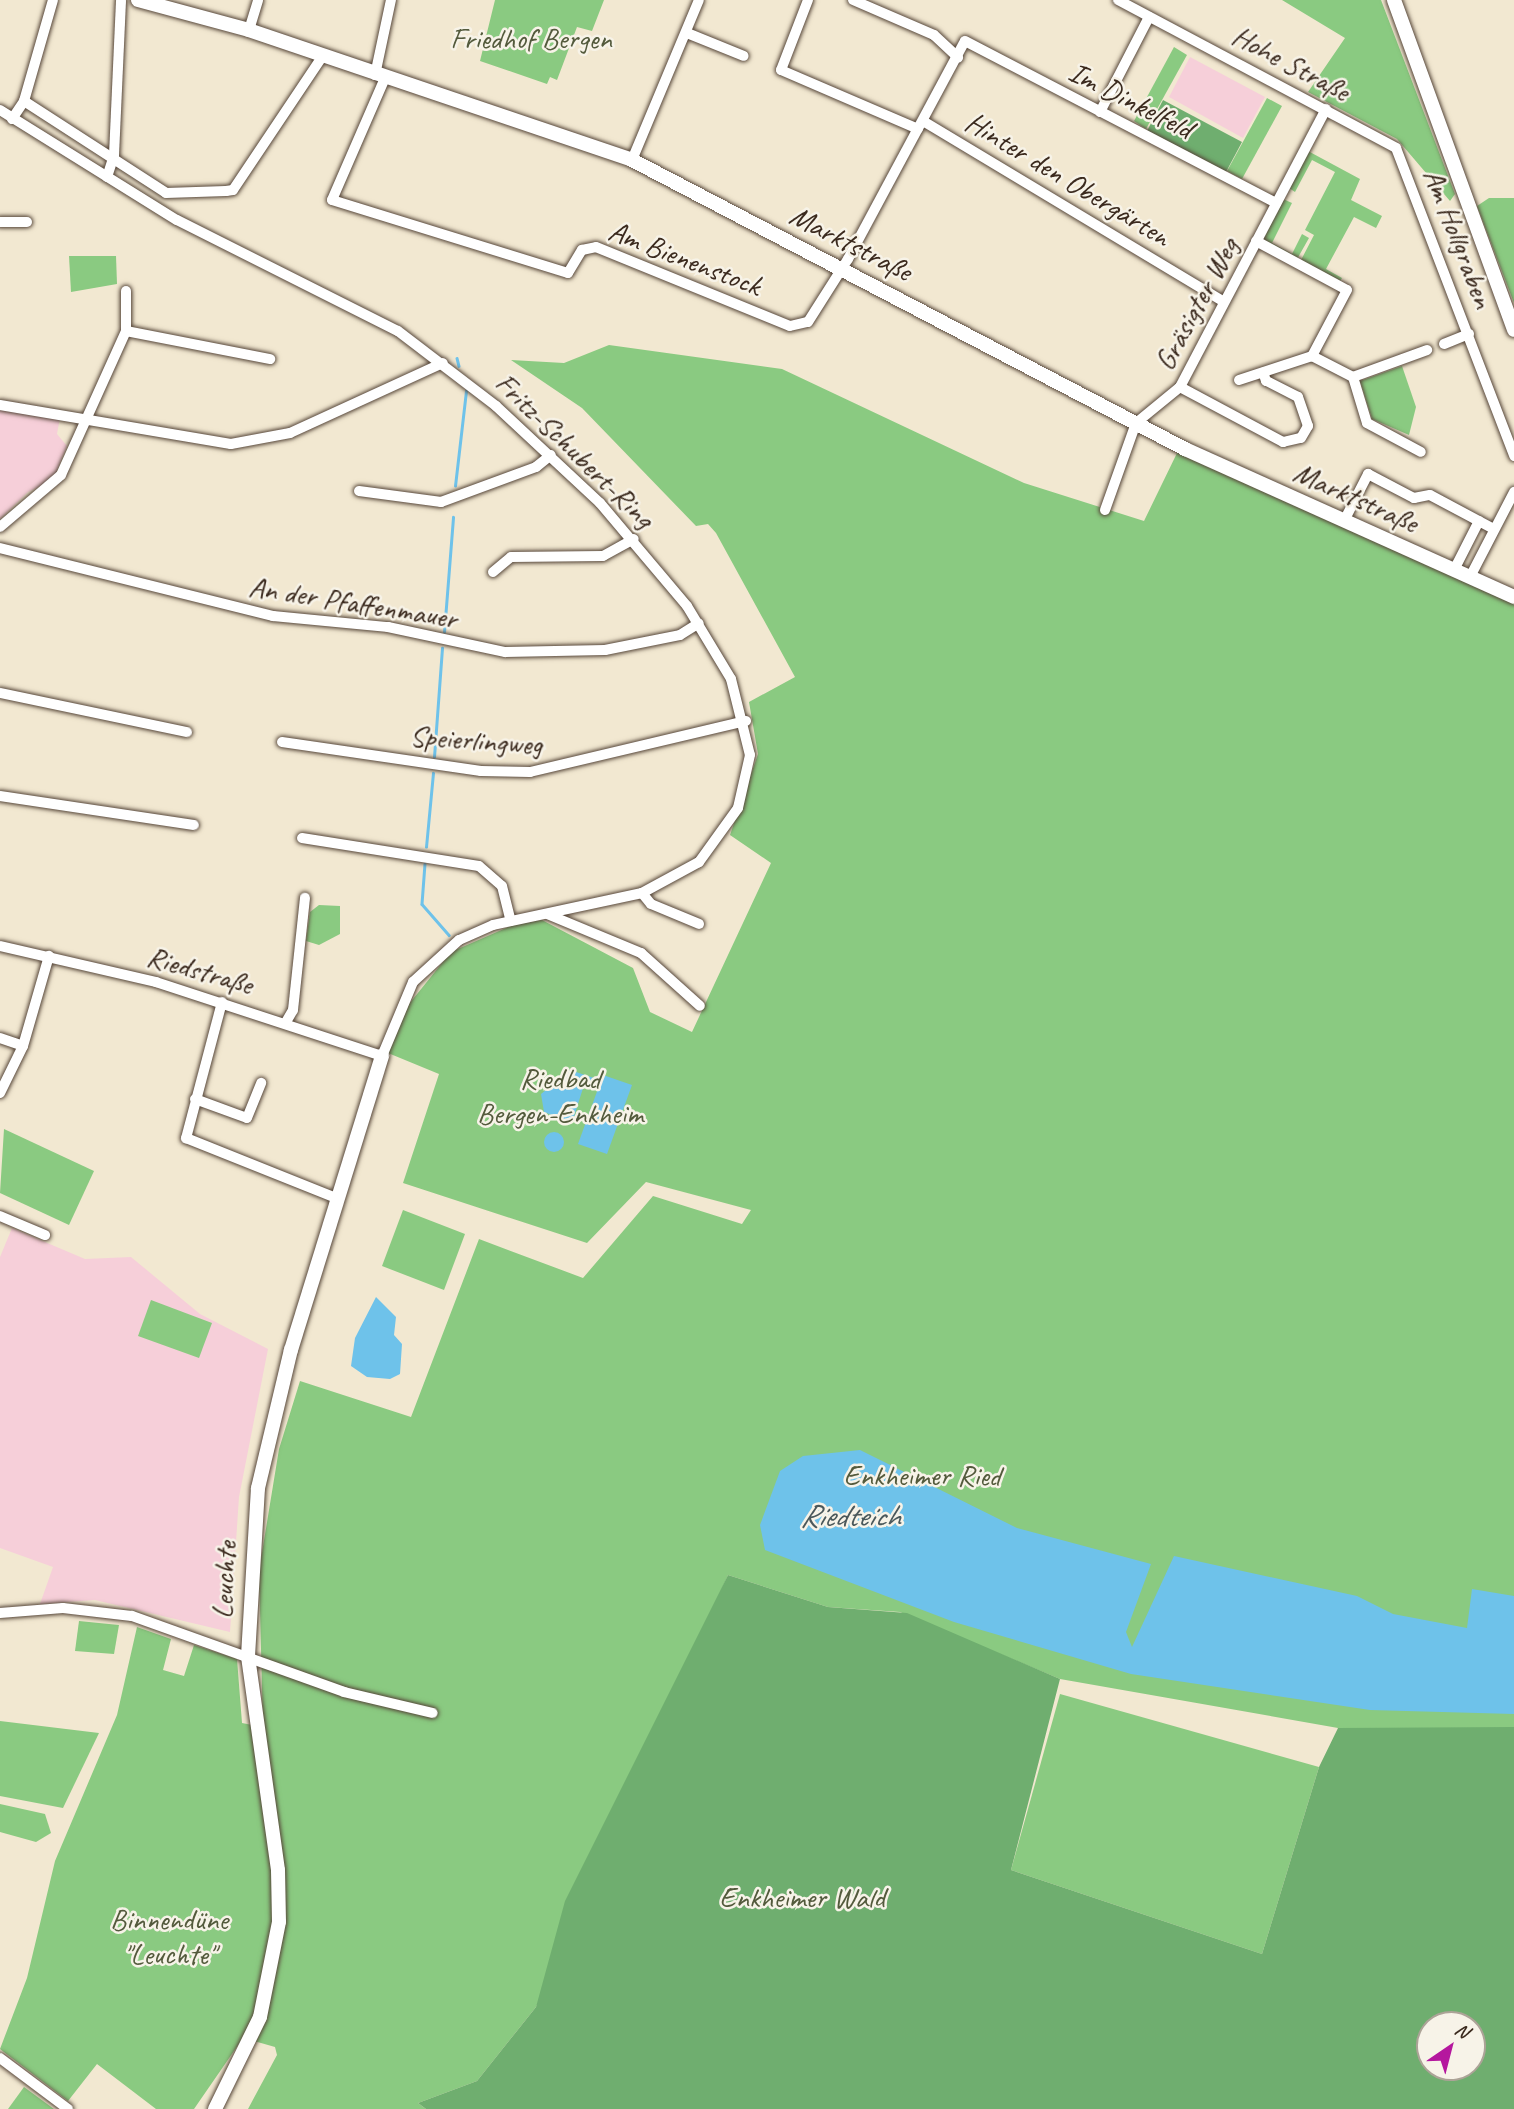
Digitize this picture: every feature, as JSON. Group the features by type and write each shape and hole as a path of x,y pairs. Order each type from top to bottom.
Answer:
{"street":[{"path":"12,118 24,101 53,0"},
{"path":"107,177 114,155 121,0"},
{"name":"Marktstraße","path":"138,0 171,4 632,160 841,266 1136,423 1514,597"},
{"path":"250,30 258,0"},
{"path":"380,76 391,0"},
{"path":"632,160 699,0"},
{"name":"Hinter den Obergärten","path":"808,0 781,70 920,125 1224,302"},
{"path":"841,266 958,57 934,35 853,0"},
{"name":"Hohe Straße","path":"1118,0 1326,109 1402,155"},
{"path":"1394,0 1514,330"},
{"path":"1100,112 1149,17"},
{"path":"687,33 744,56"},
{"name":"Im Dinkelfeld","path":"958,57 965,41 1276,203"},
{"path":"24,101 114,155 166,192 233,190 322,57"},
{"name":"Am Bienenstock","path":"380,76 332,200 568,273 582,250 596,247 790,326 808,323 841,266"},
{"name":"Gräsigter Weg","path":"1136,423 1180,387 1326,109"},
{"name":"Fritz-Schubert-Ring","path":"0,110 162,211 282,269 390,326 443,363 551,455 634,539 699,623 732,679 746,721 747,778 727,828 699,862 642,893 544,913 471,934 429,963 402,1002 382,1056"},
{"name":"Am Hollgraben","path":"1402,155 1514,456"},
{"path":"0,222 27,222"},
{"path":"1239,380 1312,356 1347,290 1256,242"},
{"path":"0,527 58,480 126,331 126,291"},
{"path":"126,331 271,359"},
{"path":"1444,344 1469,334"},
{"path":"1353,377 1427,350"},
{"path":"1312,356 1353,377 1367,423 1421,452"},
{"path":"0,405 203,442 255,441 290,433 443,363"},
{"path":"1180,387 1283,442 1301,438 1308,426 1298,397 1266,381 1263,372"},
{"path":"1105,510 1136,423"},
{"path":"359,491 441,502 536,467 551,455"},
{"path":"1344,521 1368,474 1494,529"},
{"path":"1471,578 1514,492"},
{"path":"1454,570 1479,521"},
{"path":"493,572 511,557 603,556 634,539"},
{"name":"An der Pfaffenmauer","path":"0,548 273,616 388,627 505,652 605,650 680,635 699,623"},
{"path":"0,693 187,732"},
{"name":"Speierlingweg","path":"282,742 470,770 530,772 746,721"},
{"path":"0,796 194,825"},
{"path":"302,838 479,866 502,886 511,921"},
{"path":"642,893 651,904 699,924"},
{"path":"286,1022 293,1010 304,898"},
{"path":"544,913 640,953 700,1006"},
{"name":"Riedstraße","path":"0,946 49,956 222,1002 382,1056"},
{"path":"0,1093 23,1046 49,956"},
{"path":"222,1002 195,1099 183,1130 188,1141 336,1198"},
{"path":"0,1038 23,1046"},
{"name":"Leuchte","path":"215,2109 260,2017 279,1922 276,1859 248,1656 258,1488 336,1198 382,1056"},
{"path":"195,1099 247,1118 261,1083"},
{"path":"0,1216 45,1235"},
{"path":"0,1613 63,1608 132,1616 344,1692 433,1713"},
{"path":"0,2058 68,2109"}],"shaded area":[{"path":"1190,57 1265,97 1243,138 1169,97"},
{"path":"0,409 60,418 57,434 67,446 53,480 28,492 0,519"},
{"path":"12,1228 85,1259 131,1257 200,1314 268,1349 239,1497 230,1632 95,1600 40,1604 53,1567 0,1548 0,1257"}],"green space":[{"name":"Friedhof Bergen","path":"495,0 604,0 592,31 577,27 557,80 550,77 547,84 480,61"},
{"path":"1282,0 1381,0 1455,194 1450,201 1397,139 1308,92 1345,38"},
{"path":"1174,47 1187,55 1146,129 1134,121"},
{"path":"1267,98 1282,106 1242,179 1227,171"},
{"path":"1163,100 1242,142 1226,172 1147,131"},
{"path":"1308,151 1360,179 1351,200 1382,216 1376,228 1354,217 1326,269 1342,278 1339,283 1300,262 1314,235 1305,230 1335,172 1312,160 1295,192 1289,188"},
{"path":"1489,198 1514,198 1514,303 1477,206"},
{"path":"1283,199 1292,203 1272,243 1292,254 1302,234 1309,238 1296,261 1260,242"},
{"path":"69,256 116,256 117,284 71,292"},
{"path":"609,345 782,369 1024,483 1144,521 1178,451 1514,597 1514,1754 1402,1728 1338,1728 1060,1679 900,1612 828,1607 728,1575 536,2007 477,2081 418,2103 426,2109 248,2109 277,2055 275,2047 243,2038 194,2109 156,2109 97,2064 68,2101 0,2049 27,1978 55,1861 117,1715 137,1627 171,1639 163,1670 184,1676 194,1645 237,1659 242,1723 263,1727 259,1571 279,1449 300,1381 411,1417 479,1239 583,1278 653,1196 742,1224 751,1210 646,1182 587,1243 403,1183 439,1074 388,1053 409,1004 451,952 513,925 542,920 633,968 650,1012 692,1032 771,863 730,835 758,754 749,702 795,677 716,533 708,524 696,526 582,408 511,360 564,363"},
{"path":"1402,366 1416,407 1409,435 1372,419 1360,381"},
{"path":"319,905 340,906 340,934 319,945 306,941 310,912"},
{"path":"4,1129 94,1171 69,1225 0,1193"},
{"path":"403,1210 465,1234 444,1290 382,1266"},
{"path":"151,1300 212,1323 199,1358 138,1336"},
{"name":"Enkheimer Wald","path":"728,1575 828,1607 907,1613 1060,1679 1011,1870 1262,1954 1319,1767 1338,1728 1514,1727 1514,2109 426,2109 418,2103 477,2081 536,2007 565,1901"},
{"path":"79,1621 119,1625 114,1654 75,1651"},
{"path":"1060,1694 1319,1767 1262,1954 1011,1870"},
{"path":"0,1721 99,1733 63,1808 0,1796"},
{"path":"0,1804 45,1814 51,1833 36,1842 0,1832"},
{"path":"24,2087 54,2109 8,2109"}],"water":[{"path":"570,1070 600,1080 598,1087 584,1085 572,1123 544,1112 541,1094"},
{"path":"603,1075 632,1085 607,1154 578,1144"},
{"path":"554,1132 561,1135 564,1142 561,1149 554,1152 547,1149 544,1142 547,1135"},
{"path":"376,1297 396,1317 394,1335 402,1344 400,1374 390,1379 367,1377 351,1366 355,1338"},
{"name":"Riedteich","path":"860,1450 1017,1528 1151,1564 1126,1632 1132,1647 1174,1556 1357,1596 1393,1614 1467,1628 1472,1589 1514,1596 1514,1714 1370,1710 1131,1674 954,1622 765,1550 760,1525 780,1471 803,1456"}],"waterway":[{"path":"457,358 459,366"},
{"path":"455,486 466,391"},
{"path":"444,632 453,517"},
{"path":"434,757 442,648"},
{"path":"426,847 433,773"},
{"path":"425,864 422,904 449,935"}],"park label":[{"name":"Riedbad Bergen-Enkheim","path":"560,1095"},
{"name":"Enkheimer Ried","path":"922,1475"},
{"name":"Binnendüne \"Leuchte\"","path":"169,1936"}]}
